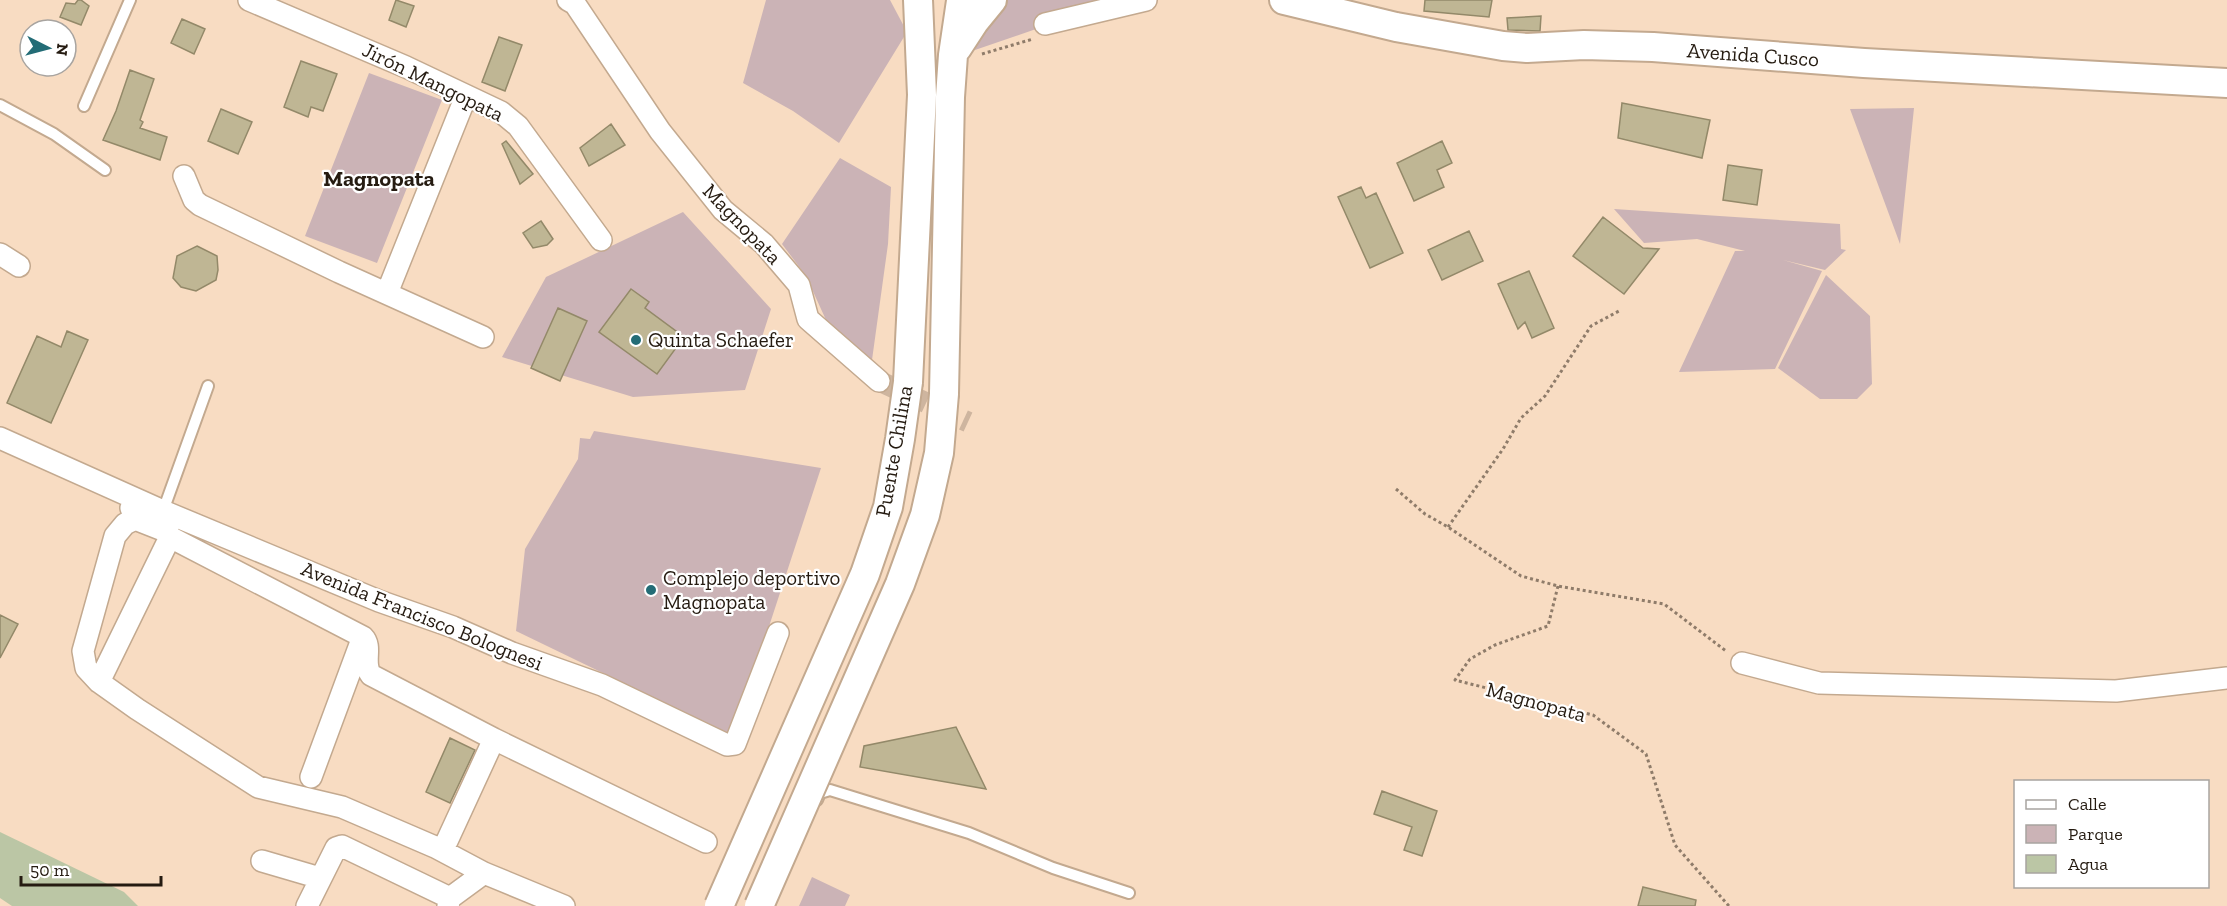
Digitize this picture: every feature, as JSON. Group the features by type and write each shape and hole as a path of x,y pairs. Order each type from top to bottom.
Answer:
{"main road":[{"name":"Puente Chilina","path":"718,906 865,573 888,507 908,382 922,95 918,0"},
{"path":"928,0 943,3 962,1"},
{"path":"953,55 974,22 992,0"},
{"name":"Avenida Cusco","path":"1284,0 1396,27 1503,46 1527,48 1584,45 1653,47 1876,63 2227,83"},
{"name":"Puente Chilina","path":"759,906 900,584 925,515 939,453 944,394 950,97 953,55 962,1"}],"street":[{"name":"Jirón Mangopata","path":"249,0 406,67 501,112 518,126 601,240"},
{"name":"Magnopata","path":"568,0 575,4 660,131 723,210 764,244 799,285 808,319 879,381"},
{"path":"1045,24 1146,0"},
{"path":"387,293 466,96"},
{"path":"184,176 194,200 200,205 483,337"},
{"path":"0,254 19,266"},
{"name":"Avenida Francisco Bolognesi","path":"0,438 163,511 379,601 453,627 513,653 602,686 727,745 735,744 778,633"},
{"path":"126,493 135,519 363,637 367,642 366,666 370,675 706,842"},
{"path":"135,519 125,524 115,536 83,651 86,668 99,682 258,787 342,807 435,848 484,873 564,906"},
{"path":"99,682 170,536"},
{"path":"311,777 363,637"},
{"path":"1742,663 1819,683 2116,691 2227,678"},
{"path":"447,841 495,739"},
{"path":"307,906 336,848 342,846 449,902 484,873"},
{"path":"262,861 320,879"}],"lane":[{"path":"84,106 130,0"},
{"path":"0,105 54,134 105,170"},
{"path":"163,511 208,386"},
{"path":"802,837 820,793 830,790 969,832 1053,868 1129,892"}],"path":[{"path":"981,54 1036,38 1045,24"},
{"path":"1448,527 1503,449 1521,418 1545,396 1592,326 1619,311"},
{"path":"1396,489 1425,514 1521,576 1558,586 1664,604 1742,663"},
{"name":"Magnopata","path":"1558,586 1548,626 1495,645 1470,659 1455,680 1593,715 1646,754 1675,845 1729,906"}],"green space":[{"path":"766,0 890,0 907,32 839,143 793,111 743,83"},
{"path":"1003,0 1107,0 1039,17 1036,29 975,50 978,34"},
{"path":"369,73 442,100 377,263 305,236"},
{"path":"1914,108 1900,244 1850,109"},
{"path":"840,158 891,187 888,244 872,360 826,320 806,276 782,244"},
{"path":"1614,209 1840,224 1841,249 1846,250 1825,270 1783,260 1822,271 1775,369 1679,372 1735,251 1745,251 1697,239 1644,243"},
{"path":"683,212 771,309 745,390 633,397 502,357 546,277"},
{"path":"1826,275 1870,316 1872,384 1857,399 1820,399 1778,368"},
{"name":"Complejo deportivo Magnopata","path":"594,431 821,468 733,736 516,631 525,549 578,459 580,438 590,439"},
{"path":"812,877 850,895 845,906 799,906"}],"water":[{"path":"0,832 124,892 138,906 12,906 0,898"}],"building":[{"path":"81,0 89,6 81,25 78,24 78,18 60,17 66,3 75,4"},
{"path":"396,0 414,6 406,27 389,20"},
{"path":"1425,0 1492,0 1489,17 1424,11"},
{"path":"1541,16 1540,31 1508,30 1507,18"},
{"path":"182,19 205,29 194,54 171,43"},
{"path":"499,37 522,45 505,91 482,82"},
{"path":"301,61 337,74 323,111 311,107 308,117 284,107"},
{"path":"130,70 154,79 140,120 143,122 140,128 167,137 160,160 103,140"},
{"path":"1622,103 1710,120 1702,158 1618,138"},
{"path":"221,109 252,122 238,154 208,141"},
{"path":"611,124 625,145 589,166 580,148"},
{"path":"506,141 533,174 520,184 502,144"},
{"path":"1442,141 1452,163 1437,170 1444,187 1414,201 1397,163"},
{"path":"1728,165 1762,170 1757,205 1723,200"},
{"path":"1361,187 1366,198 1376,193 1403,253 1370,268 1338,197"},
{"path":"1603,217 1643,248 1659,249 1624,294 1573,256"},
{"path":"541,221 553,239 547,245 533,248 523,233"},
{"path":"1469,231 1483,261 1442,280 1428,250"},
{"path":"197,246 217,256 218,270 216,280 196,291 181,287 173,278 177,256"},
{"path":"1529,271 1554,328 1532,338 1525,322 1518,329 1498,284"},
{"path":"631,289 649,302 645,308 684,337 657,374 599,332"},
{"path":"558,308 587,321 560,381 531,368"},
{"path":"67,331 88,340 51,423 7,403 37,336 61,347"},
{"path":"0,615 18,624 0,658"},
{"path":"956,727 986,789 860,767 864,746"},
{"path":"450,738 475,750 450,803 426,792"},
{"path":"1382,791 1437,811 1422,856 1404,850 1412,827 1374,814"},
{"path":"1643,887 1696,900 1695,906 1638,906"}],"tunnel":[{"path":"879,381 968,422"}],"place":[{"name":"Quinta Schaefer","path":"636,340"},
{"name":"Complejo deportivo Magnopata","path":"651,590"}],"district":[{"name":"Magnopata","path":"379,178"}]}
